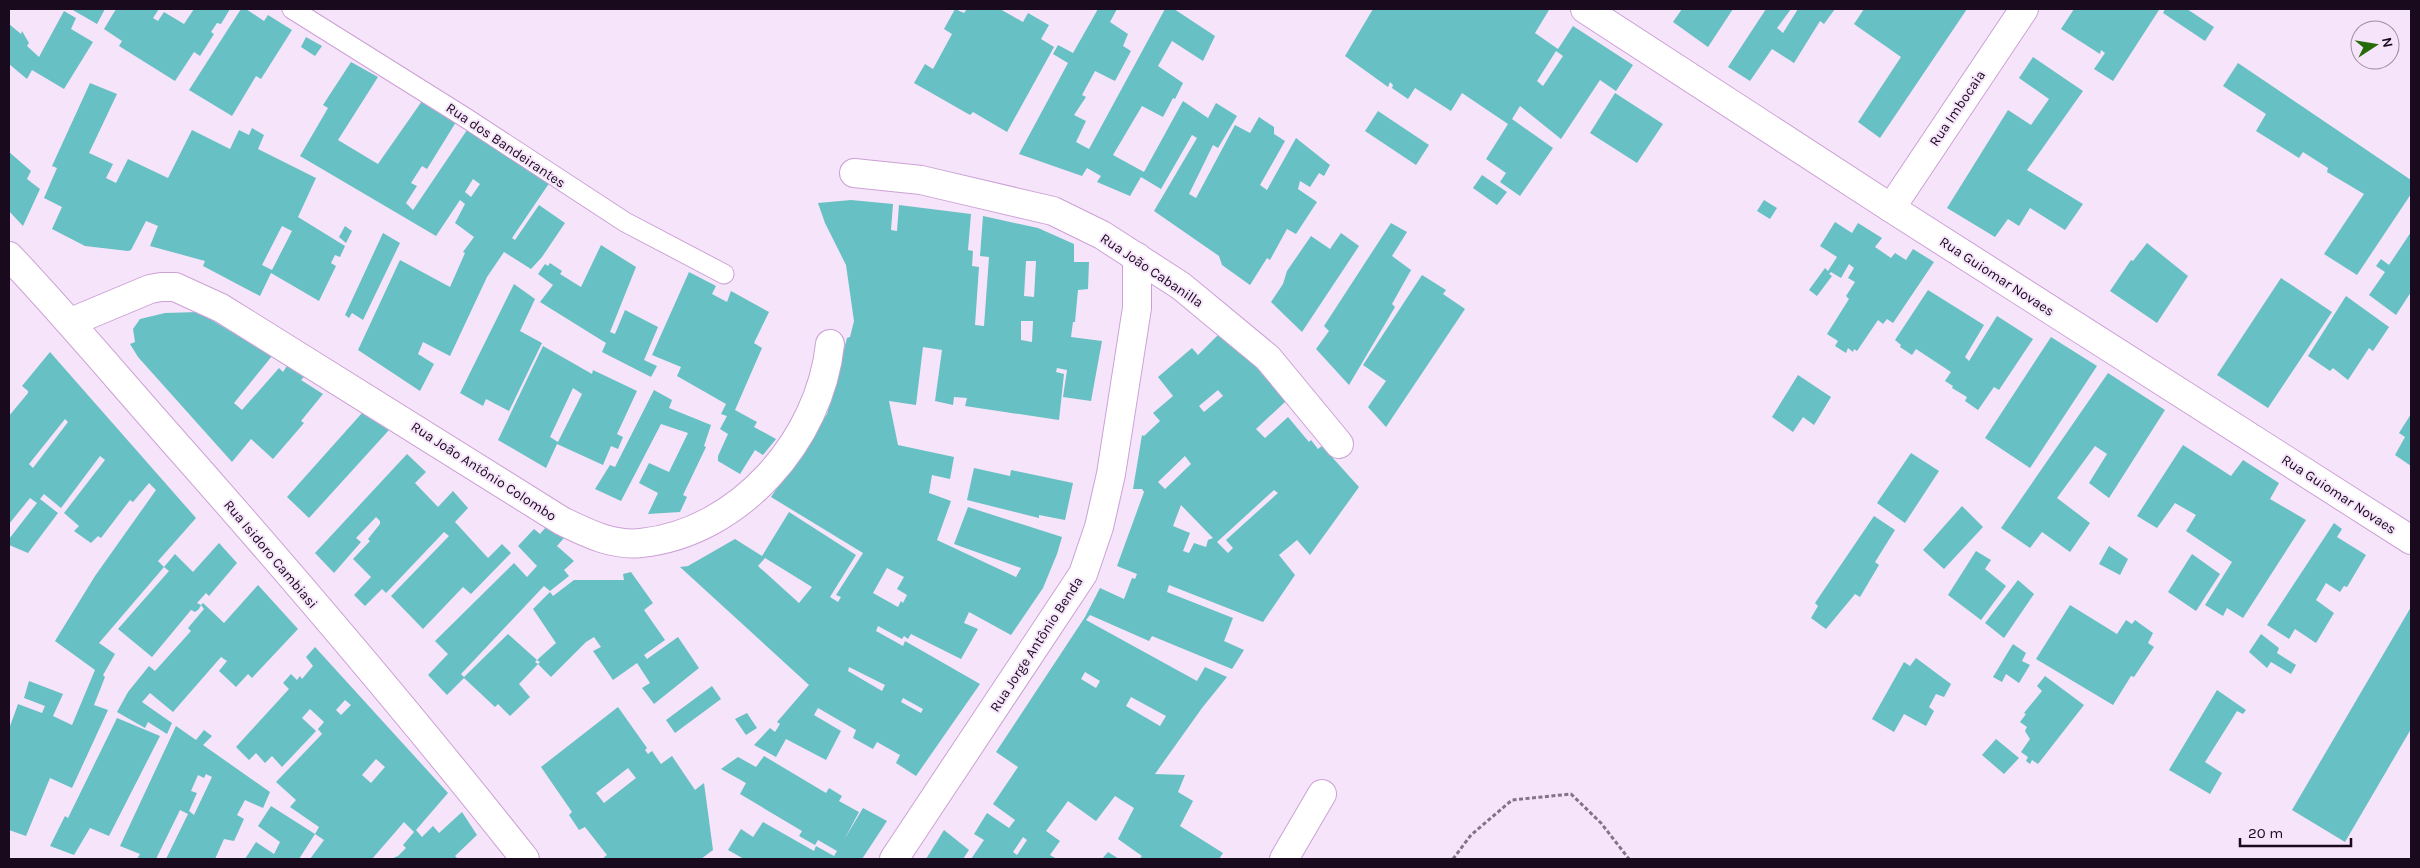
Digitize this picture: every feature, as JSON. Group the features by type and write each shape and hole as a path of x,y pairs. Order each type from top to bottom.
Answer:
{"street":[{"name":"Rua Guiomar Novaes","path":"1585,9 1891,208 2411,540"},
{"name":"Rua Imbocaia","path":"1891,208 2024,9"},
{"name":"Rua João Cabanilla","path":"854,173 921,180 1053,211 1102,235 1181,286 1268,358 1339,444"},
{"name":"Rua Isidoro Cambiasi","path":"9,256 71,322 332,624 450,766 524,859"},
{"name":"Rua Jorge Antônio Benda","path":"894,859 1083,574 1099,527 1111,474 1137,308 1137,257"},
{"name":"Rua João Antônio Colombo","path":"71,322 150,289 175,287 221,308 430,436 562,521 604,540 640,543 681,534 723,515 769,477 800,435 825,376 830,344"},
{"path":"1284,859 1322,794"}],"lane":[{"name":"Rua dos Bandeirantes","path":"292,9 466,118 625,222 724,274"}],"path":[{"path":"1453,859 1471,835 1512,800 1570,794 1601,823 1629,859"}],"building":[{"path":"71,9 105,9 97,24"},
{"path":"116,9 159,9 153,18 158,21 164,12 184,24 194,9 230,9 221,24 217,23 211,32 214,34 200,56 194,52 175,81 119,46 122,41 104,29"},
{"path":"241,9 246,9 264,21 268,15 292,30 261,79 256,76 232,116 189,90"},
{"path":"955,9 964,13 967,9 1000,9 1023,22 1028,13 1049,25 1041,39 1054,47 1007,132 973,112 970,115 914,83 925,64 933,69 952,34 944,29"},
{"path":"1098,9 1117,9 1110,22 1128,34 1123,46 1131,51 1115,81 1095,71 1082,95 1086,97 1074,115 1086,121 1076,142 1089,149 1165,9 1174,9 1215,36 1203,61 1172,41 1158,66 1183,83 1175,99 1173,98 1163,117 1142,106 1113,155 1144,172 1183,101 1208,118 1216,103 1237,116 1218,148 1213,145 1189,194 1196,198 1235,125 1250,133 1259,117 1274,127 1274,134 1285,141 1260,185 1267,190 1296,138 1330,165 1324,176 1319,173 1310,187 1300,181 1298,189 1317,202 1296,234 1287,229 1270,260 1267,258 1250,285 1222,265 1219,256 1154,211 1197,138 1192,135 1161,189 1141,177 1130,196 1097,182 1101,176 1087,168 1082,176 1019,154 1068,63 1053,54 1058,45 1073,53"},
{"path":"1373,9 1546,9 1549,10 1535,33 1558,49 1573,26 1633,65 1616,91 1600,80 1561,139 1520,106 1512,119 1553,148 1520,196 1500,182 1506,173 1486,159 1508,124 1462,93 1451,111 1415,88 1408,99 1392,88 1393,85 1390,82 1388,87 1345,56","holes":["1556,51 1563,56 1543,86 1537,81"]},
{"path":"1682,9 1733,9 1708,47 1673,22"},
{"path":"1766,9 1791,9 1777,28 1783,33 1798,9 1835,9 1824,24 1820,21 1794,63 1772,49 1750,81 1728,67"},
{"path":"1864,9 1967,9 1880,138 1858,122 1901,57 1854,24"},
{"path":"2074,9 2159,10 2113,81 2094,69 2105,53 2101,50 2100,54 2061,29"},
{"path":"2165,9 2187,9 2214,27 2205,41 2163,13"},
{"path":"64,11 76,18 71,29 93,42 64,89 32,70 27,79 9,64 9,24 21,34 22,31 29,43 27,46 39,57"},
{"path":"306,37 322,46 315,56 301,47"},
{"path":"2033,57 2083,91 2027,170 2083,204 2065,230 2030,208 2019,226 2008,219 1995,237 1947,208 2008,110 2031,125 2049,99 2019,78"},
{"path":"351,62 378,77 338,140 378,164 422,101 456,122 427,169 422,166 411,183 417,186 406,203 413,210 467,130 550,182 512,238 515,240 539,205 565,223 542,257 531,269 504,252 487,277 450,356 423,342 418,354 434,364 420,391 358,350 400,260 450,287 465,253 463,252 474,237 455,223 465,204 460,200 436,236 300,156 328,108 323,105","holes":["473,179 480,184 471,197 465,192"]},
{"path":"2238,63 2411,180 2411,194 2357,275 2324,254 2364,194 2327,172 2328,168 2303,152 2299,158 2256,131 2266,114 2223,86"},
{"path":"90,83 117,94 89,153 113,164 106,178 116,183 128,159 168,178 192,130 230,149 239,130 249,135 252,128 264,135 258,149 316,178 298,217 345,246 340,257 335,255 331,263 336,266 319,301 271,273 260,296 203,266 205,261 150,246 158,226 146,221 131,250 128,251 85,246 52,229 62,207 44,198 57,168 52,166","holes":["282,226 292,231 272,270 262,265"]},
{"path":"1615,93 1663,124 1637,163 1590,133"},
{"path":"1378,111 1429,145 1416,165 1365,131"},
{"path":"9,152 31,171 27,179 40,189 23,226 9,211"},
{"path":"1482,175 1507,192 1497,205 1473,188"},
{"path":"851,200 893,204 891,230 897,231 899,205 971,214 968,250 973,251 972,266 979,267 975,325 984,326 989,257 980,256 983,216 1038,228 1074,244 1074,262 1089,262 1088,289 1078,290 1075,322 1073,322 1071,337 1102,341 1091,401 1063,397 1067,370 1057,368 1056,372 1064,374 1059,420 965,406 967,398 954,397 953,405 935,401 942,350 923,347 916,405 889,401 898,445 954,457 950,479 932,475 929,493 951,501 937,540 1016,577 1021,568 954,544 968,507 1062,537 1043,588 1011,635 969,612 964,623 978,629 961,659 911,634 908,639 904,636 902,639 878,626 876,631 903,646 905,641 980,684 916,776 896,763 900,755 877,742 873,749 853,738 856,730 818,708 814,715 841,731 826,760 786,739 776,757 754,745 770,728 775,732 780,724 777,722 809,685 680,567 688,566 735,539 762,556 789,512 856,555 830,597 838,602 841,597 836,595 863,553 771,497 827,414 847,338 850,337 854,321 846,265 825,223 818,203","holes":["1026,261 1036,261 1034,297 1024,296","1021,321 1033,321 1032,342 1021,340","765,558 812,587 799,603 758,566","887,568 904,577 897,589 907,595 903,603 901,601 898,607 873,593","849,667 885,685 882,691 848,671","903,698 923,709 921,713 901,702"]},
{"path":"1764,200 1777,208 1770,219 1757,211"},
{"path":"1835,222 1852,233 1858,223 1882,238 1875,247 1891,258 1895,253 1906,260 1913,249 1934,262 1893,323 1887,319 1883,324 1878,320 1857,351 1854,349 1853,352 1848,348 1846,353 1835,346 1838,341 1827,334 1849,299 1846,296 1855,282 1848,278 1854,268 1849,264 1841,278 1831,272 1829,274 1832,276 1817,296 1809,290 1825,268 1828,271 1837,257 1820,246"},
{"path":"1391,223 1407,232 1392,256 1411,270 1392,304 1395,307 1349,385 1316,349 1329,331 1324,326"},
{"path":"345,226 352,231 346,243 339,237"},
{"path":"2411,232 2411,292 2396,315 2369,295 2385,272 2376,266 2381,259 2389,265"},
{"path":"383,233 400,243 363,320 352,313 349,318 345,315"},
{"path":"1341,233 1359,246 1302,332 1271,302 1283,284 1287,271 1311,236 1330,249"},
{"path":"2147,243 2188,276 2157,323 2110,291 2131,260 2133,261"},
{"path":"601,245 636,267 610,332 615,334 625,310 658,327 644,360 657,366 651,377 602,352 606,343 540,302 553,285 538,274 545,264 548,266 550,263 562,271 560,274 581,287"},
{"path":"689,272 716,286 712,294 727,302 731,291 769,312 754,343 762,348 735,410 757,422 754,427 776,439 763,455 755,450 740,474 718,461 718,456 728,434 720,429 727,416 721,414 726,404 677,376 681,367 652,355"},
{"path":"1422,275 1446,290 1443,294 1465,309 1386,427 1368,407 1386,381 1363,365"},
{"path":"2281,278 2332,312 2268,408 2217,375"},
{"path":"514,284 535,299 520,331 542,343 509,411 486,399 483,406 460,393"},
{"path":"1928,290 1984,325 1965,357 1969,361 1997,316 2033,339 1999,390 1994,387 1978,410 1965,401 1967,397 1952,388 1953,386 1945,381 1951,372 1916,349 1912,355 1900,347 1901,345 1895,340"},
{"path":"2346,296 2389,327 2373,351 2369,348 2348,380 2333,368 2330,371 2308,356"},
{"path":"198,312 272,356 234,403 242,410 279,368 283,372 287,366 304,377 301,380 323,394 301,421 304,423 273,459 251,439 232,462 138,357 130,344 135,342 133,329 140,319 165,313"},
{"path":"1219,334 1248,358 1286,401 1256,429 1265,438 1288,417 1309,442 1311,440 1318,449 1322,446 1359,487 1310,555 1297,540 1279,555 1295,575 1263,622 1169,585 1167,592 1233,618 1224,641 1244,650 1232,669 1152,636 1149,641 1090,615 1086,620 1197,681 1205,667 1227,677 1202,708 1155,774 1185,775 1178,792 1193,801 1180,826 1223,853 1219,859 1139,859 1142,856 1118,839 1134,808 1115,796 1096,821 1068,801 1046,831 1060,841 1050,855 1057,859 971,859 984,840 974,834 987,813 1009,828 1015,820 993,804 1018,767 996,752 1085,617 1100,588 1124,599 1132,578 1135,579 1137,574 1117,566 1144,492 1142,489 1133,489 1142,435 1144,436 1160,421 1153,413 1173,396 1158,377 1192,348 1198,355","holes":["1218,390 1223,396 1204,412 1199,406","1185,456 1191,464 1165,489 1158,482","1274,490 1278,493 1226,540 1233,548 1228,553 1217,542","1181,505 1213,538 1208,540 1206,547 1194,543 1189,553 1183,551 1190,533 1173,526","1085,672 1100,681 1096,688 1081,679","1131,697 1166,716 1160,726 1126,706","1023,837 1027,840 1017,855 1013,852"]},
{"path":"2051,337 2097,366 2030,468 1985,438"},
{"path":"543,346 592,374 593,370 637,391 617,434 623,437 618,449 611,446 603,465 557,444 546,468 498,440","holes":["573,388 582,394 558,442 550,437"]},
{"path":"50,352 196,518 158,561 164,567 99,643 115,654 103,675 105,677 94,705 108,710 72,788 50,778 26,836 9,830 9,729 18,704 42,713 45,706 24,698 29,681 63,694 53,716 72,725 95,670 55,641 95,576 156,490 149,483 133,502 130,500 101,538 98,536 91,543 74,531 79,526 64,513 105,460 100,456 61,508 44,494 40,499 58,513 28,553 9,545 9,539 37,503 30,498 9,524 9,416 28,393 22,386","holes":["65,419 68,422 33,468 29,464"]},
{"path":"2108,373 2165,410 2109,498 2089,483 2107,454 2095,446 2057,498 2090,523 2070,552 2042,532 2030,548 2001,528"},
{"path":"1798,375 1831,397 1814,425 1803,417 1793,432 1772,417"},
{"path":"654,390 672,400 669,408 711,425 704,446 706,447 683,495 687,497 680,512 648,514 658,493 639,483 649,463 669,472 688,433 661,424 621,501 595,489 610,465 615,467"},
{"path":"362,413 389,430 309,518 287,497"},
{"path":"2411,414 2411,466 2395,455 2405,437 2399,433"},
{"path":"2183,445 2231,476 2243,460 2279,483 2270,499 2306,520 2243,618 2227,608 2223,616 2205,605 2232,562 2186,531 2196,515 2175,503 2157,528 2137,516"},
{"path":"1911,453 1939,471 1905,523 1877,503"},
{"path":"407,454 426,472 415,483 438,507 453,491 468,508 455,522 488,558 502,544 511,553 471,594 463,587 423,629 391,596 449,536 444,532 386,593 382,589 365,606 354,595 371,577 353,559 370,541 368,539 380,524 380,521 376,517 356,538 361,542 334,573 315,553"},
{"path":"974,468 1010,476 1011,470 1073,483 1065,520 1039,515 1039,518 967,500"},
{"path":"1962,506 1983,527 1944,569 1923,550"},
{"path":"1874,516 1895,530 1875,562 1879,565 1860,597 1855,594 1826,629 1811,618 1818,606 1815,603"},
{"path":"2334,523 2342,529 2337,537 2366,555 2347,587 2344,586 2340,592 2326,583 2316,600 2334,613 2316,643 2295,629 2289,639 2267,625"},
{"path":"546,527 564,538 557,546 574,561 564,570 569,576 550,591 544,586 461,674 464,677 508,634 537,660 535,662 538,664 519,684 530,697 510,716 498,704 495,707 464,678 447,695 428,675 448,654 435,641 514,563 527,577 537,566 518,546 534,529 540,534"},
{"path":"219,543 237,563 209,596 206,593 197,603 201,605 199,609 195,612 191,610 152,657 118,629 169,571 164,567 175,554 193,572"},
{"path":"2109,546 2128,559 2120,575 2099,564"},
{"path":"1976,551 1991,560 1985,569 2006,586 1981,620 1948,595"},
{"path":"2192,554 2220,574 2196,611 2168,592"},
{"path":"631,572 653,603 644,610 665,640 644,655 647,659 678,637 699,668 654,704 642,688 650,683 637,663 613,680 593,651 601,647 594,637 586,642 551,677 538,664 540,662 537,660 556,643 533,609 550,592 553,596 574,580 624,580 623,574"},
{"path":"2018,580 2034,594 2004,638 1985,623"},
{"path":"258,585 298,629 252,678 248,674 236,687 219,671 227,661 221,657 173,712 150,693 142,702 172,723 167,734 148,722 145,728 117,712 128,692 149,666 155,671 191,631 188,628 204,609 201,605 203,603 224,623"},
{"path":"2070,605 2117,634 2126,620 2132,624 2135,620 2153,633 2148,643 2154,647 2134,677 2131,676 2113,705 2036,659"},
{"path":"2411,607 2411,729 2345,842 2292,810"},
{"path":"2261,634 2279,648 2277,653 2296,665 2291,674 2271,662 2267,668 2249,652"},
{"path":"2013,644 2026,653 2022,661 2030,665 2019,683 2006,674 2002,682 1993,677"},
{"path":"315,647 448,793 416,830 422,837 433,826 439,833 462,812 477,835 455,856 458,859 391,859 398,856 406,848 403,845 414,832 404,822 372,859 310,859 324,840 315,834 319,827 290,807 296,800 276,782 322,734 318,729 324,722 310,709 302,718 316,731 282,767 272,756 265,763 256,753 249,760 236,747 289,689 283,683 291,674 297,680 300,676 302,679 313,666 306,657","holes":["345,700 351,705 341,715 336,710","376,759 385,767 371,783 362,775"]},
{"path":"1916,658 1951,684 1944,697 1936,694 1929,707 1934,711 1926,726 1904,714 1894,732 1872,719 1904,662 1910,666"},
{"path":"2045,676 2084,705 2038,764 2032,760 2030,764 2026,761 2028,757 2021,752 2030,739 2025,731 2027,727 2020,722 2026,714 2024,713 2042,691 2037,686"},
{"path":"712,686 721,699 675,733 666,720"},
{"path":"2217,690 2246,710 2243,714 2237,711 2205,762 2222,773 2210,794 2169,770"},
{"path":"618,707 647,748 645,750 648,754 652,751 661,764 672,756 695,790 704,783 713,850 701,859 602,859 607,855 585,827 579,830 569,815 572,812 541,767","holes":["628,768 636,778 604,803 596,793"]},
{"path":"747,713 757,728 746,735 735,719"},
{"path":"117,718 160,736 109,836 90,828 74,855 50,846 65,816 68,818"},
{"path":"176,726 196,740 204,730 212,736 203,745 270,792 263,808 245,800 237,815 244,819 234,841 224,839 215,859 166,859 188,814 180,810 156,859 137,859 140,854 120,846","holes":["206,774 212,777 194,815 189,811 197,793 191,791 198,775 204,778"]},
{"path":"1996,739 2019,758 2004,774 1982,755"},
{"path":"764,756 826,793 829,788 842,796 839,801 859,812 844,840 863,808 887,821 862,859 744,859 728,850 741,829 753,837 763,822 814,851 816,846 834,856 837,851 818,840 815,845 799,836 802,831 740,794 746,783 721,769 738,757 756,767"},
{"path":"271,806 315,834 299,859 245,859 256,842 274,854 280,842 258,826"},
{"path":"944,830 969,850 963,859 926,859"},
{"path":"1108,852 1119,859 1102,859"}]}
